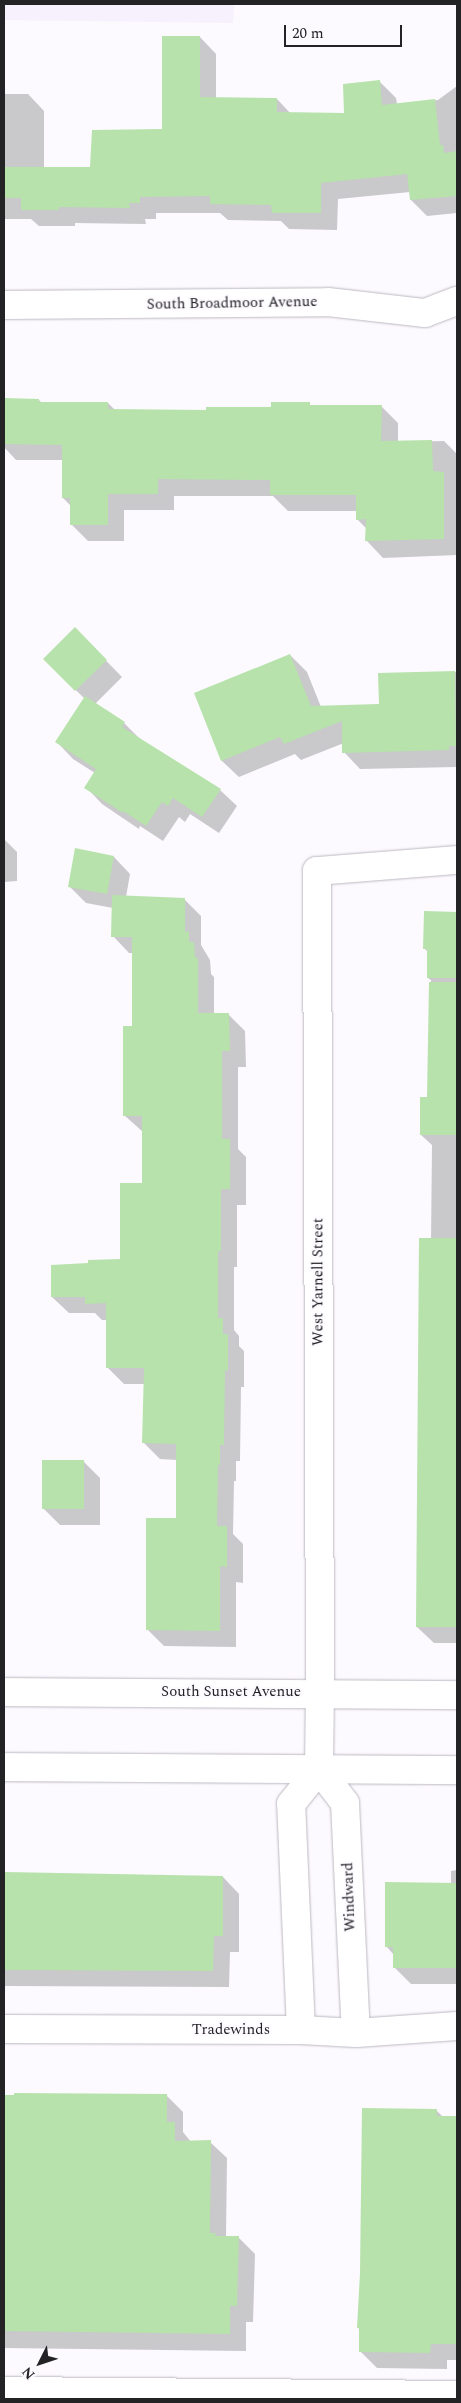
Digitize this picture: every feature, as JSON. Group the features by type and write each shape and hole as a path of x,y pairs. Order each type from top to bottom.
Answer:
{"street":[{"name":"South Broadmoor Avenue","path":"4,305 328,302 425,313 457,301"},
{"name":"West Yarnell Street","path":"320,1692 316,871 457,860"},
{"name":"South Sunset Avenue","path":"4,1692 320,1692 457,1695"},
{"path":"301,2030 291,1804 319,1769 320,1692"},
{"path":"4,1767 457,1770"},
{"name":"Windward","path":"319,1769 345,1803 356,2033"},
{"name":"Tradewinds","path":"4,2029 301,2030 356,2033 457,2026"},
{"path":"4,2391 457,2395"}],"shaded area":[{"path":"4,4 234,4 233,23 4,20"}],"building":[{"path":"162,36 200,36 200,97 277,98 277,112 344,113 343,84 380,80 382,105 435,99 440,145 443,145 444,153 457,151 457,196 410,200 407,174 321,183 321,213 272,213 271,205 210,204 210,196 140,197 140,203 129,203 130,208 59,207 59,210 21,210 21,198 4,198 4,167 90,167 92,130 162,129"},
{"path":"4,398 39,399 39,402 108,402 108,409 206,410 206,407 271,407 271,402 310,402 310,405 382,405 381,441 432,440 433,471 444,472 444,539 365,541 366,519 356,520 356,495 270,495 270,480 158,479 158,494 108,494 108,525 70,525 70,498 62,498 62,445 4,444"},
{"path":"75,627 107,660 75,691 43,659"},
{"path":"290,654 311,706 379,704 378,673 455,671 456,746 449,746 449,750 342,753 342,721 284,744 280,737 221,761 194,693"},
{"path":"85,696 125,722 122,727 221,789 202,817 173,798 168,806 162,802 146,826 84,788 96,769 55,742"},
{"path":"75,848 114,856 107,894 68,887"},
{"path":"112,895 185,898 185,932 189,931 189,942 194,942 195,956 198,959 198,1013 229,1013 230,1051 222,1051 222,1139 230,1139 230,1189 221,1189 221,1251 218,1251 218,1318 223,1318 223,1334 228,1334 228,1371 225,1370 224,1445 220,1445 220,1465 218,1465 217,1526 227,1526 227,1567 220,1566 220,1631 146,1630 146,1518 176,1518 176,1444 142,1443 144,1368 106,1368 106,1303 85,1304 85,1297 51,1297 51,1265 88,1263 88,1260 120,1259 120,1183 142,1183 142,1116 123,1116 123,1026 132,1026 132,937 111,937"},
{"path":"424,911 457,912 457,978 427,978 427,949 423,949"},
{"path":"429,982 457,982 457,1135 420,1135 420,1097 427,1097"},
{"path":"419,1238 457,1238 457,1627 416,1627"},
{"path":"42,1460 84,1460 84,1509 42,1509"},
{"path":"4,1872 223,1876 223,1936 214,1936 213,1971 4,1970"},
{"path":"385,1882 457,1883 457,1968 393,1968 393,1947 385,1947"},
{"path":"14,2093 167,2094 167,2122 175,2122 175,2141 211,2140 210,2233 216,2233 215,2236 239,2236 237,2306 230,2306 230,2334 4,2331 4,2095 14,2095"},
{"path":"362,2108 437,2109 437,2116 457,2116 457,2344 431,2344 430,2353 359,2352 359,2328 357,2328 360,2273"}]}
